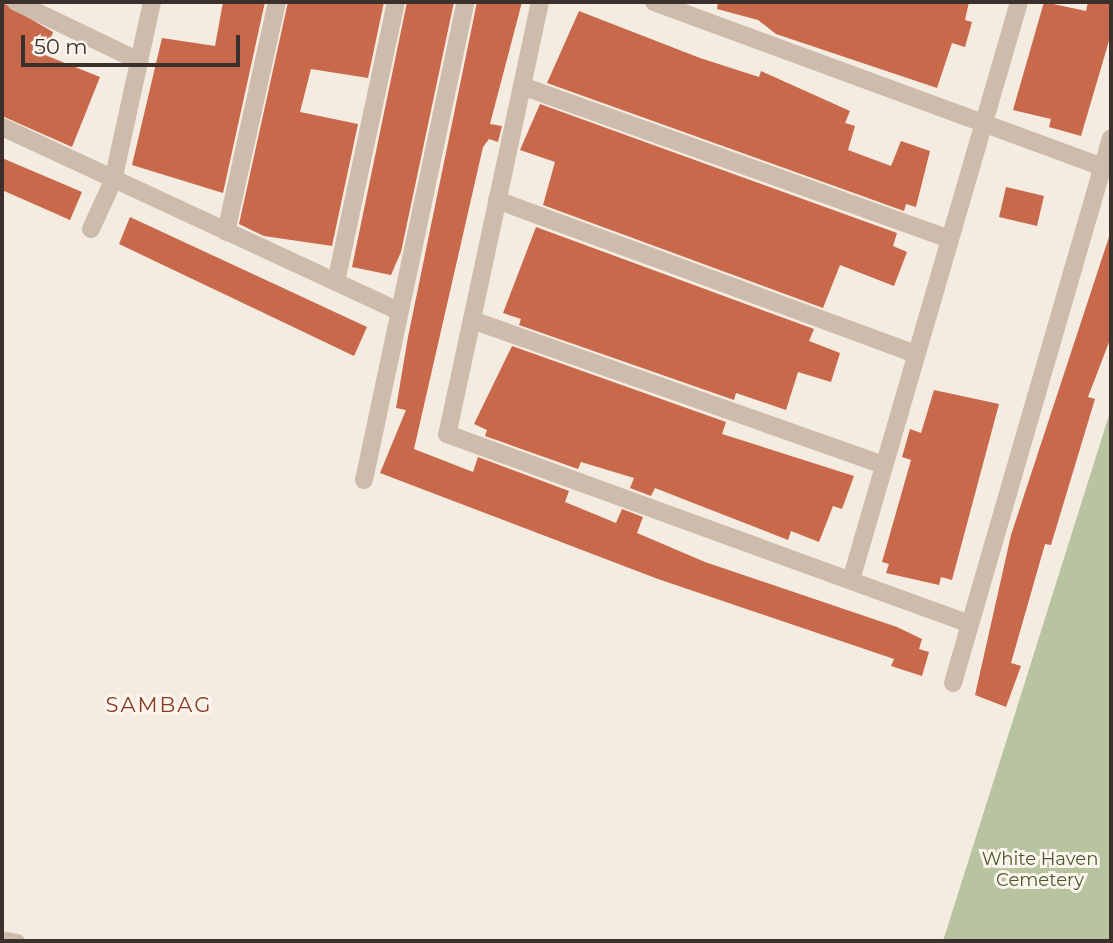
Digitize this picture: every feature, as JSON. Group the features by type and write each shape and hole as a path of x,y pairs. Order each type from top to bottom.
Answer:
{"street":[{"path":"16,2 139,61"},
{"path":"91,229 113,181 152,2"},
{"path":"226,232 277,2"},
{"path":"336,282 396,2"},
{"path":"364,480 397,310 466,2"},
{"path":"540,2 447,434 970,624"},
{"path":"654,2 1103,167"},
{"path":"850,580 1018,2"},
{"path":"522,86 949,239"},
{"path":"2,127 113,181 397,310"},
{"path":"953,683 1111,138"},
{"path":"497,200 916,354"},
{"path":"472,320 884,465"}],"lane":[{"path":"2,938 18,941"}],"green space":[{"name":"White Haven Cemetery","path":"1111,409 1111,941 943,941 1019,701"}],"building":[{"path":"2,2 53,32 45,55 100,77 72,147 2,116"},
{"path":"223,2 265,2 223,193 132,165 162,38 215,46"},
{"path":"288,2 384,2 368,78 311,69 300,112 358,124 332,246 264,236 239,224"},
{"path":"407,2 454,2 401,252 391,275 352,267"},
{"path":"477,2 522,2 490,124 502,126 498,142 489,139 483,147 414,449 473,472 478,457 569,491 565,502 616,523 622,509 643,517 637,533 705,562 897,627 922,639 919,649 929,652 922,676 891,666 894,659 658,579 380,473 406,410 396,408 408,337"},
{"path":"718,2 969,2 965,20 972,22 965,47 952,43 937,88 776,34 758,20 717,9"},
{"path":"1044,2 1086,11 1088,2 1111,2 1111,34 1081,136 1049,127 1051,119 1013,110"},
{"path":"579,11 700,58 759,77 761,71 850,111 845,123 855,126 848,150 891,166 901,141 930,151 916,207 906,204 904,211 547,83"},
{"path":"540,104 897,233 893,246 907,252 894,286 840,265 823,308 543,205 555,162 520,150"},
{"path":"2,158 82,192 70,220 2,190"},
{"path":"1006,187 1044,196 1037,226 999,217"},
{"path":"130,217 367,327 354,356 119,244"},
{"path":"536,227 814,329 809,341 840,353 831,382 798,372 786,410 736,393 734,400 519,325 521,319 503,313"},
{"path":"1109,237 1111,337 1088,397 1095,399 1051,545 1045,544 1011,663 1021,666 1006,707 975,695 1011,535"},
{"path":"512,346 726,422 722,434 854,476 842,509 833,506 819,542 791,531 788,540 655,488 651,496 630,488 634,478 581,462 578,469 485,436 487,430 474,424"},
{"path":"934,390 999,404 952,580 941,577 939,585 886,573 889,564 882,562 911,460 902,457 910,429 921,433"}],"district":[{"name":"SAMBAG","path":"159,705"}]}
